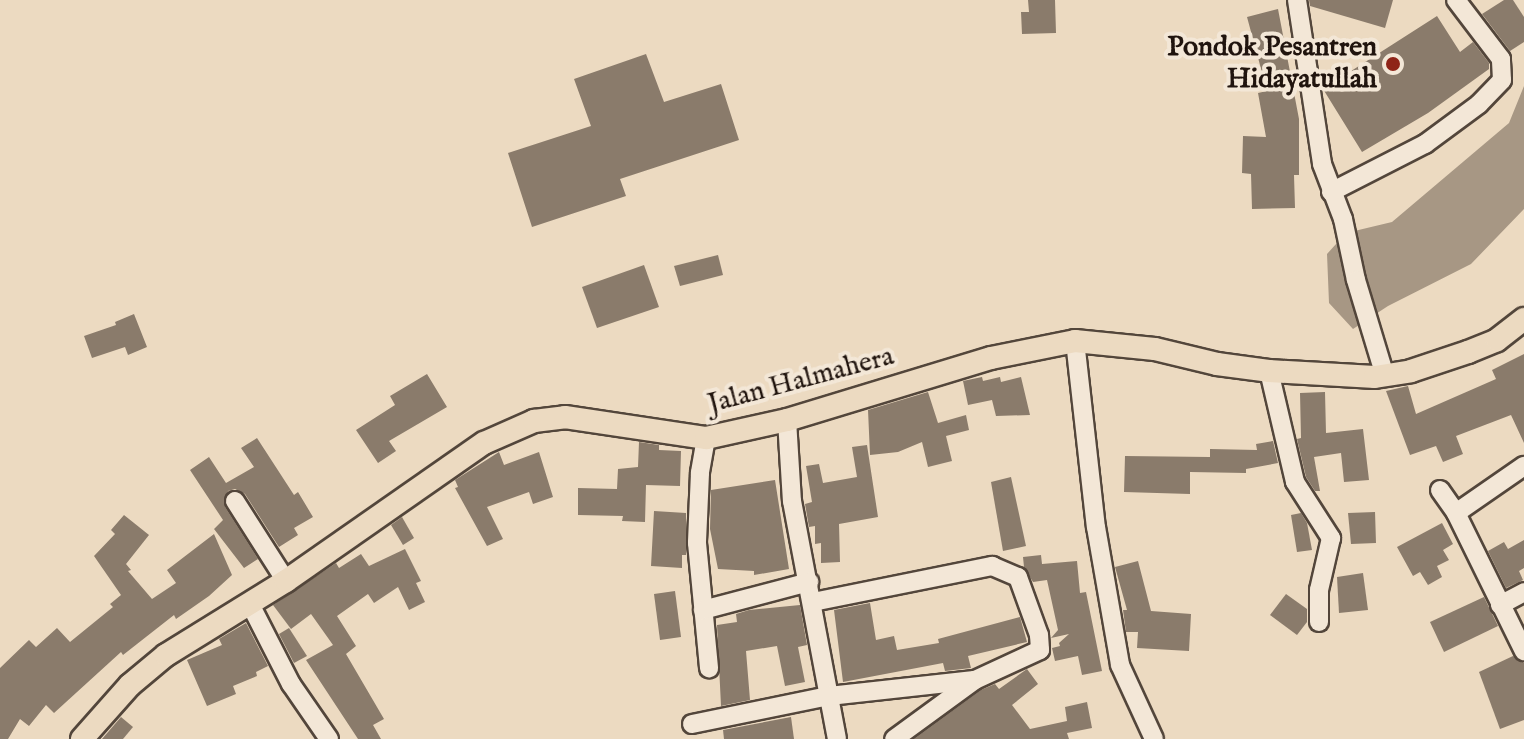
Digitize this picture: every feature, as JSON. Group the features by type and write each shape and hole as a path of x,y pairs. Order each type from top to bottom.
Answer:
{"main road":[{"name":"Jalan Halmahera","path":"82,739 130,685 166,655 286,581 461,458 534,421 565,417 706,438 787,420 991,358 1075,341 1155,349 1217,364 1269,371 1385,376 1468,352 1497,340 1524,319"}],"street":[{"path":"1297,0 1322,164 1343,219 1385,376"},
{"path":"1331,192 1425,144 1479,104 1502,80 1501,59 1456,0"},
{"path":"1075,341 1096,527 1120,665 1154,739"},
{"path":"1269,371 1295,482 1331,538 1319,590 1319,622"},
{"path":"787,420 792,501 837,739"},
{"path":"706,438 698,507 709,668"},
{"path":"1456,513 1524,466"},
{"path":"1440,490 1456,513 1524,651"},
{"path":"235,501 286,581"},
{"path":"813,602 992,566 1009,570 1018,577 1039,635 1040,650 975,680 894,739"},
{"path":"703,610 809,582"},
{"path":"1500,605 1524,592"},
{"path":"250,604 291,684 329,739"},
{"path":"692,724 829,696 975,680"}],"shaded area":[{"path":"1524,86 1524,209 1471,264 1388,306 1353,329 1329,303 1327,254 1346,233 1392,222 1509,123"}],"building":[{"path":"1028,0 1055,0 1056,33 1022,34 1021,12 1029,12"},
{"path":"1309,0 1393,0 1385,28 1310,6"},
{"path":"1504,0 1513,0 1524,17 1524,42 1510,51 1482,14"},
{"path":"1278,9 1299,119 1299,175 1294,175 1295,208 1252,209 1251,174 1242,173 1243,136 1266,137 1258,93 1267,91 1247,17"},
{"path":"1437,16 1460,52 1473,42 1489,63 1489,69 1428,113 1362,152 1323,89"},
{"path":"646,54 664,102 721,84 739,140 620,179 626,196 532,227 508,153 591,126 574,79"},
{"path":"718,255 723,275 680,286 674,266"},
{"path":"644,265 659,307 597,328 582,287"},
{"path":"134,314 147,347 128,355 125,347 92,358 84,336 116,325 115,322"},
{"path":"1524,354 1524,443 1511,415 1456,436 1463,454 1443,462 1436,446 1410,455 1386,391 1408,386 1416,414 1496,379 1492,370"},
{"path":"427,374 447,407 389,441 396,451 378,463 356,430 395,405 390,396"},
{"path":"982,377 983,381 1000,377 1001,382 1021,377 1030,415 996,416 992,400 968,405 963,381"},
{"path":"928,392 938,423 966,415 969,430 946,436 952,461 928,467 922,442 898,452 870,455 868,410"},
{"path":"1325,392 1326,433 1363,429 1369,480 1344,482 1341,453 1314,457 1320,491 1315,491 1306,477 1297,439 1301,438 1300,393"},
{"path":"257,438 294,495 298,492 313,517 294,528 298,535 279,547 245,494 235,489 228,491 225,507 258,559 244,568 214,529 223,520 190,470 209,457 226,483 254,467 241,448"},
{"path":"1273,441 1278,463 1246,469 1246,473 1190,472 1190,494 1124,492 1125,456 1210,457 1210,449 1257,450 1256,444"},
{"path":"639,442 659,445 659,450 681,451 680,486 646,485 645,522 622,521 623,516 578,515 578,488 617,489 618,469 638,467"},
{"path":"867,445 878,517 839,524 840,562 821,563 821,543 815,544 815,526 809,527 805,504 812,502 806,466 819,464 823,483 857,477 852,447"},
{"path":"499,452 504,465 539,452 553,497 533,504 529,492 487,507 503,539 487,546 455,488 458,487 455,480"},
{"path":"1011,477 1026,546 1003,551 991,482"},
{"path":"775,480 789,569 754,575 754,571 718,569 710,529 711,490"},
{"path":"654,511 686,513 686,555 682,555 682,568 651,566"},
{"path":"1375,512 1376,543 1351,544 1348,513"},
{"path":"1301,513 1307,523 1312,550 1297,552 1291,515"},
{"path":"124,515 149,535 126,564 131,570 128,571 152,599 176,583 167,570 214,534 232,575 176,619 174,615 123,655 121,652 54,713 46,705 29,726 20,719 8,739 0,739 0,668 29,640 36,647 57,628 70,642 113,607 110,604 121,595 94,556 115,534 111,530"},
{"path":"402,517 414,538 403,545 391,525"},
{"path":"1442,523 1453,544 1443,550 1449,560 1437,566 1442,577 1428,585 1420,572 1413,576 1397,547"},
{"path":"1524,540 1524,568 1519,571 1523,580 1506,588 1488,551 1504,542 1508,549"},
{"path":"405,549 421,581 416,583 425,602 409,610 398,587 374,603 368,594 337,616 356,646 346,654 384,719 373,725 381,739 358,739 306,660 333,645 311,614 291,629 273,605 336,563 339,568 361,554 369,566"},
{"path":"1041,555 1042,564 1077,561 1080,593 1086,592 1102,671 1082,675 1078,656 1055,661 1052,648 1060,646 1059,643 1069,634 1051,638 1058,630 1047,580 1033,582 1024,567 1023,557"},
{"path":"1138,561 1151,611 1191,614 1189,651 1137,648 1138,632 1126,632 1123,610 1127,610 1115,567"},
{"path":"1363,573 1368,610 1339,613 1337,577"},
{"path":"675,591 681,637 660,640 654,594"},
{"path":"1286,594 1307,609 1307,622 1297,635 1270,615"},
{"path":"1484,597 1498,626 1444,652 1430,622"},
{"path":"870,603 876,640 894,636 897,650 939,643 938,639 1020,617 1027,642 968,656 971,668 945,671 943,663 843,682 834,610"},
{"path":"800,605 807,645 798,647 805,682 785,686 777,646 746,651 750,700 721,706 717,625 737,622 736,614 749,610"},
{"path":"246,623 268,666 256,672 257,676 233,686 236,694 207,706 187,660 222,645 219,639"},
{"path":"289,628 307,656 294,663 279,634"},
{"path":"1513,656 1524,663 1524,720 1500,729 1479,672"},
{"path":"1027,669 1038,684 1012,705 1030,729 1067,721 1065,707 1087,702 1092,728 1067,733 1069,739 914,739 981,690 995,684 999,689"},
{"path":"121,717 133,727 123,739 102,739"},
{"path":"791,717 794,739 724,739 723,730"}],"place":[{"name":"Pondok Pesantren Hidayatullah","path":"1393,64"}]}
